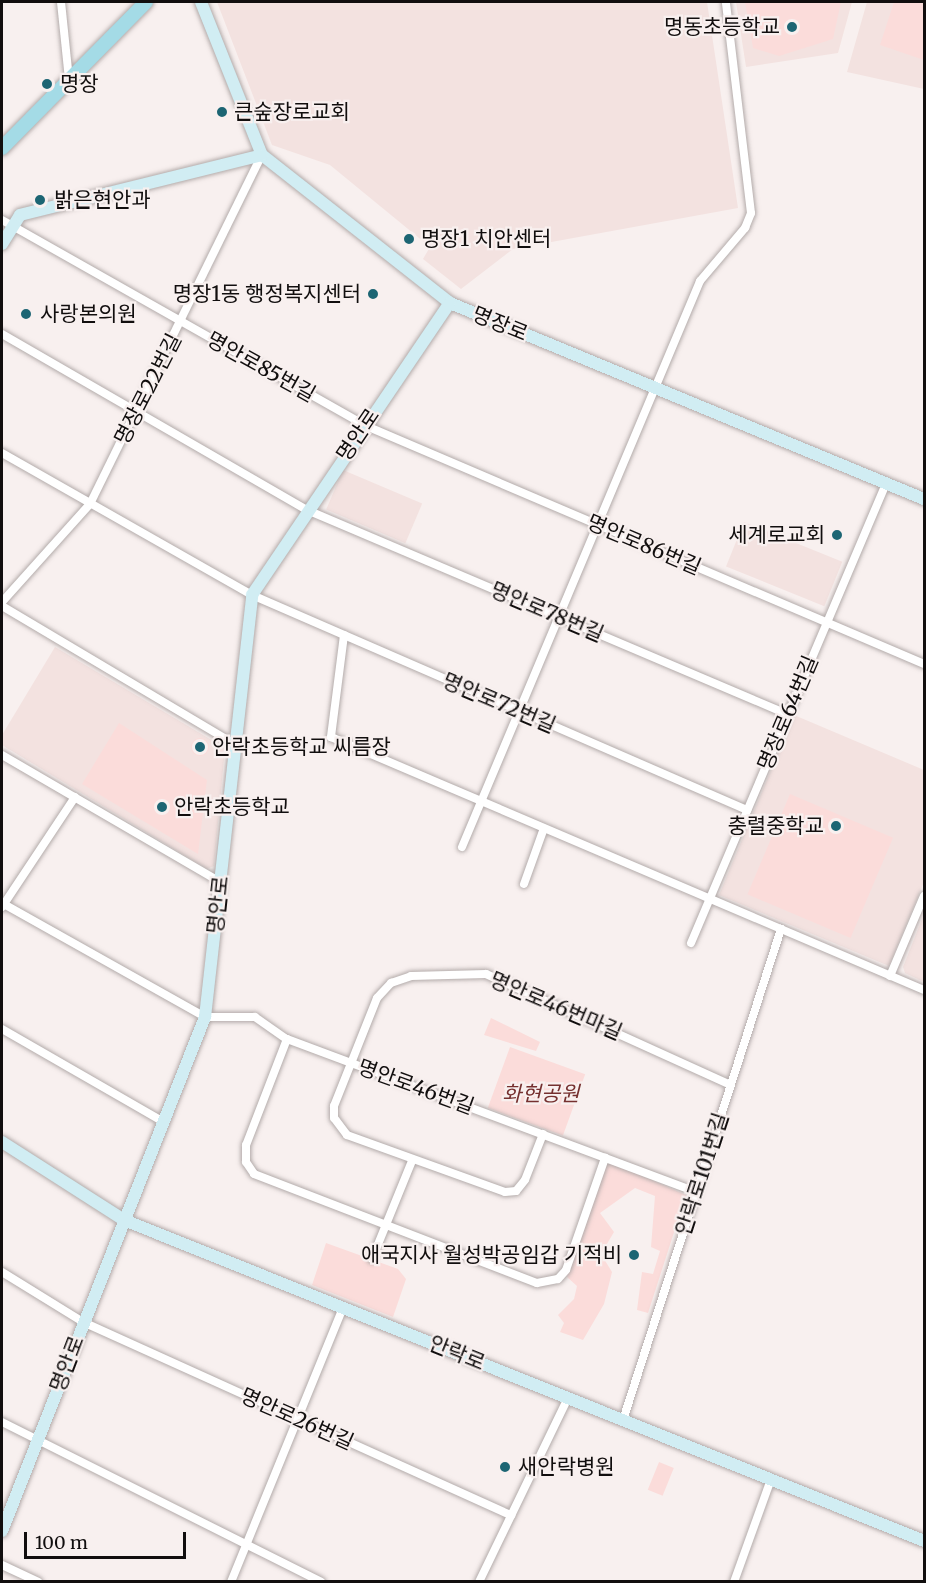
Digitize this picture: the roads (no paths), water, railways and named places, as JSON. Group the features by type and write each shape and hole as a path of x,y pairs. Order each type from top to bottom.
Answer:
{"main road":[{"path":"2,148 146,2"},
{"path":"2,244 20,214 262,155 201,2"},
{"name":"명장로","path":"262,155 450,303 924,499"},
{"name":"명안로","path":"2,1531 205,1017 233,743 252,595 364,425 450,303"},
{"name":"안락로","path":"2,1142 124,1220 924,1540"}],"street":[{"path":"61,2 69,80"},
{"path":"462,847 700,280 745,228 751,213 738,80 726,2"},
{"name":"명장로22번길","path":"2,604 90,504 262,155"},
{"name":"명안로85번길","path":"2,220 11,229 364,425"},
{"name":"명안로78번길","path":"2,334 308,510 787,714"},
{"name":"명안로86번길","path":"364,425 924,664"},
{"name":"명안로72번길","path":"2,453 252,595 747,810"},
{"name":"명장로64번길","path":"691,943 886,483"},
{"path":"2,604 233,743"},
{"path":"344,635 331,737 924,990"},
{"path":"2,755 220,882"},
{"path":"75,797 2,905 205,1017"},
{"path":"524,884 544,828"},
{"path":"890,976 924,896"},
{"name":"안락로101번길","path":"623,1420 781,929"},
{"name":"명안로46번마길","path":"412,1161 347,1135 338,1126 334,1106 377,998 391,983 411,976 473,973 502,978 731,1085"},
{"name":"명안로46번길","path":"205,1017 255,1017 287,1039 696,1192"},
{"path":"2,1029 164,1122"},
{"path":"287,1039 246,1145 246,1162 261,1178 549,1283 566,1270 605,1158"},
{"path":"372,1259 412,1161 495,1191 516,1191 543,1134"},
{"name":"명안로26번길","path":"2,1272 83,1322 511,1515"},
{"path":"231,1581 343,1308"},
{"path":"479,1581 568,1398"},
{"path":"2,1422 321,1581"},
{"path":"734,1581 771,1479"},
{"path":"2,1565 38,1581"}],"place":[{"name":"명동초등학교","path":"792,27"},
{"name":"명장","path":"47,84"},
{"name":"큰숲장로교회","path":"222,112"},
{"name":"밝은현안과","path":"40,200"},
{"name":"명장1 치안센터","path":"409,239"},
{"name":"명장1동 행정복지센터","path":"373,294"},
{"name":"사랑본의원","path":"26,314"},
{"name":"세계로교회","path":"837,535"},
{"name":"안락초등학교 씨름장","path":"200,747"},
{"name":"안락초등학교","path":"162,807"},
{"name":"충렬중학교","path":"836,826"},
{"name":"애국지사 월성박공임갑 기적비","path":"634,1255"},
{"name":"새안락병원","path":"505,1467"}],"park label":[{"name":"화현공원","path":"541,1094"}]}
